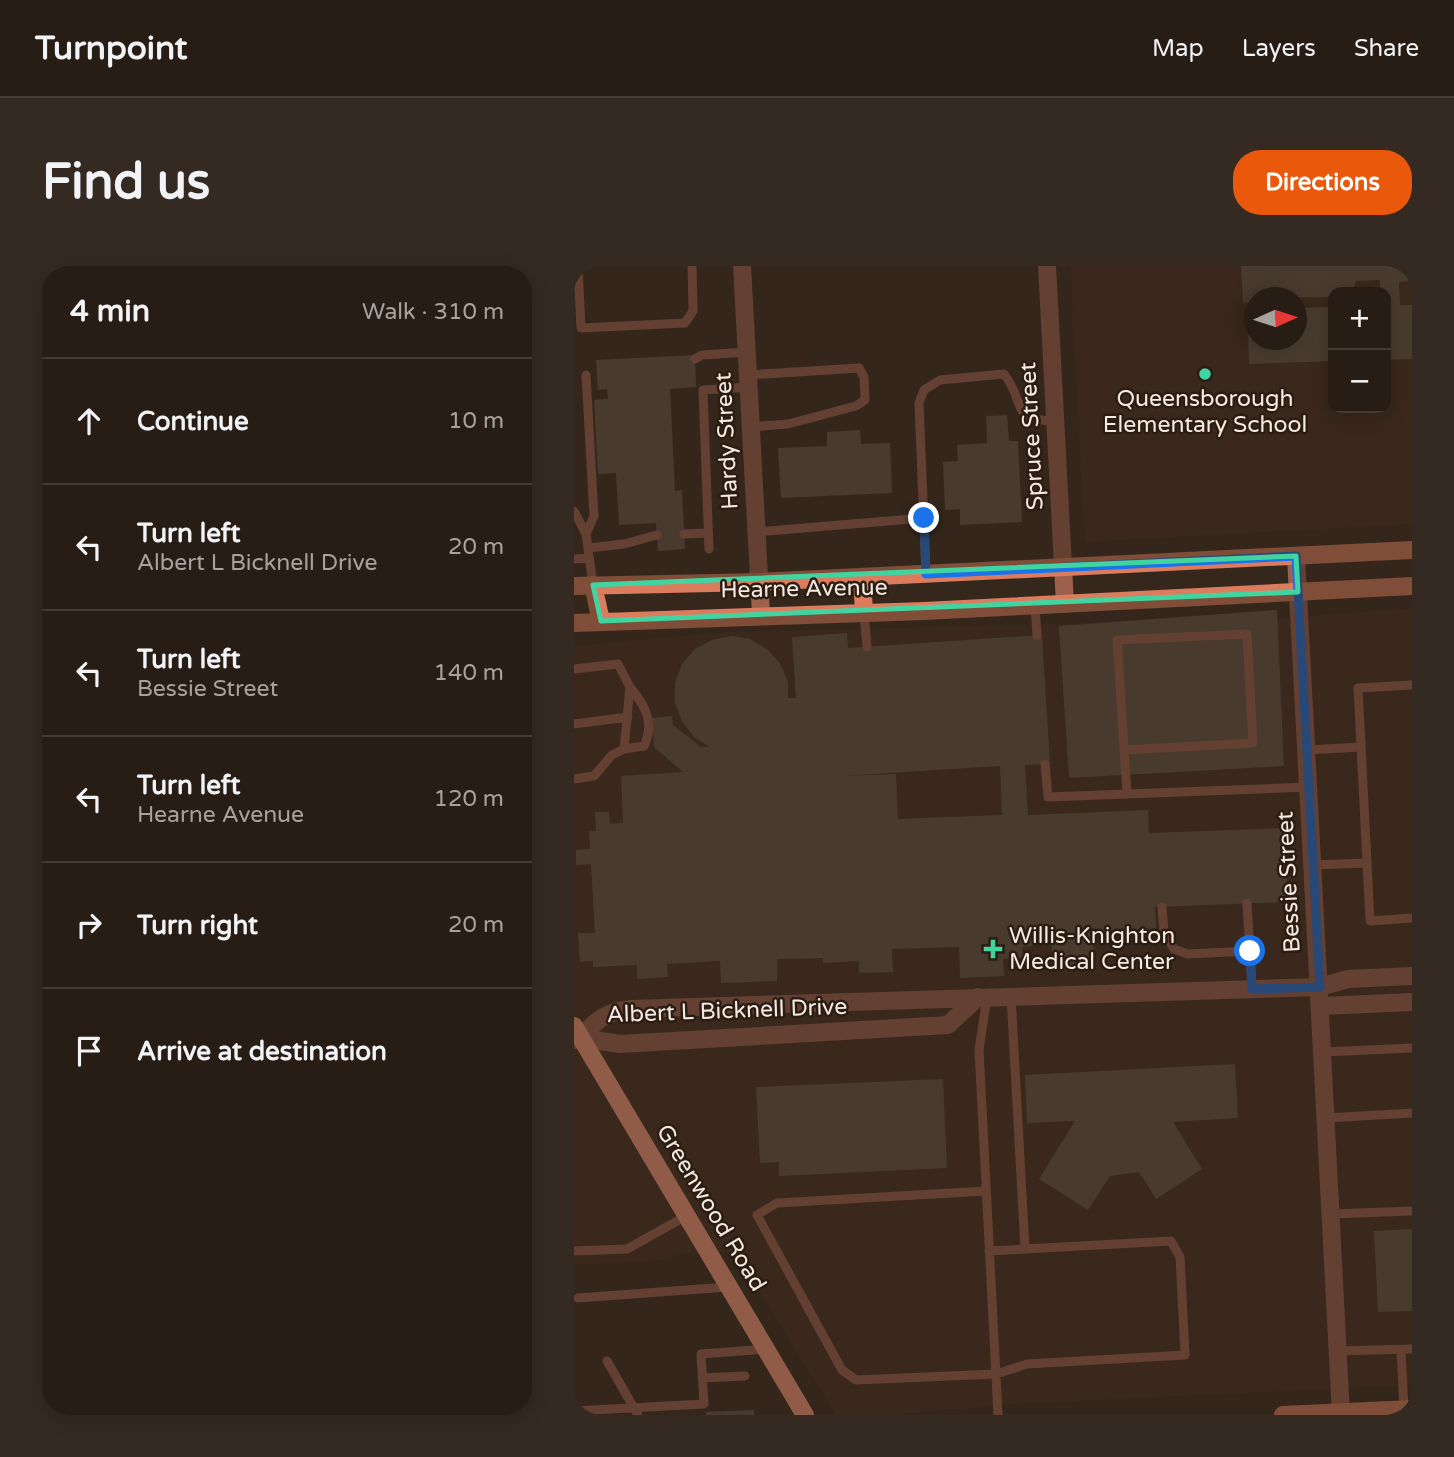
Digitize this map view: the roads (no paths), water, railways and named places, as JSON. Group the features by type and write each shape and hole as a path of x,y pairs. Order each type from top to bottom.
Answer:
{"main road":[{"name":"Hearne Avenue","path":"574,586 759,582 1412,550"},
{"path":"862,577 864,612"},
{"path":"593,585 601,621"},
{"name":"Hearne Avenue","path":"574,623 1065,604 1412,586"},
{"name":"Greenwood Road","path":"576,1035 688,1215 805,1415"},
{"path":"1283,1415 1408,1409"}],"street":[{"name":"Hardy Street","path":"742,266 761,614"},
{"name":"Spruce Street","path":"1047,266 1065,604"},
{"name":"Bessie Street","path":"1296,556 1341,1414"},
{"name":"Albert L Bicknell Drive","path":"576,1035 606,1014 631,1009 1320,987 1349,979 1412,976"},
{"name":"Albert L Bicknell Drive","path":"576,1035 620,1044 948,1025 983,997"},
{"path":"1321,1006 1412,1002"}],"lane":[{"path":"578,266 581,328 685,323 694,311 692,266"},
{"path":"695,359 702,355 747,352"},
{"path":"709,549 698,389 859,368 864,377 865,400 856,406 788,424 751,428"},
{"path":"926,574 919,403 924,390 940,380 1004,374 1026,416 1032,421 1055,421"},
{"path":"586,375 594,516 586,534"},
{"path":"574,510 586,534 593,585"},
{"path":"756,532 924,518"},
{"path":"684,534 707,533"},
{"path":"574,559 657,536"},
{"path":"1035,605 1037,636"},
{"path":"864,612 867,647"},
{"path":"1124,750 1253,743 1247,634 1117,640 1124,750 1127,794"},
{"path":"574,669 618,664 630,687 646,706 648,737 643,746 624,749 612,755 594,776 574,779"},
{"path":"1412,685 1358,688 1370,920 1412,918"},
{"path":"624,749 630,687"},
{"path":"574,724 628,717"},
{"path":"1306,750 1362,747"},
{"path":"1045,764 1048,797 1308,787"},
{"path":"1313,865 1367,863"},
{"path":"1247,903 1252,989"},
{"path":"1162,906 1164,932 1174,949 1188,954 1250,951"},
{"path":"1011,996 1025,1249"},
{"path":"983,997 979,1050 998,1415"},
{"path":"1323,1052 1412,1048"},
{"path":"1326,1118 1412,1113"},
{"path":"986,1191 776,1203 757,1215 842,1370 856,1380 996,1374 1027,1364 1185,1355 1180,1257 1171,1241 989,1251"},
{"path":"1331,1214 1412,1211"},
{"path":"574,1251 626,1249 688,1215"},
{"path":"578,1298 730,1287"},
{"path":"574,1410 636,1411 704,1404 701,1354 766,1349"},
{"path":"1338,1351 1412,1349"},
{"path":"1401,1350 1408,1409"},
{"path":"607,1361 636,1411"},
{"path":"702,1378 745,1376"}],"place":[{"name":"Queensborough Elementary School","path":"1205,374"},
{"name":"Willis-Knighton Medical Center","path":"993,949"}]}
